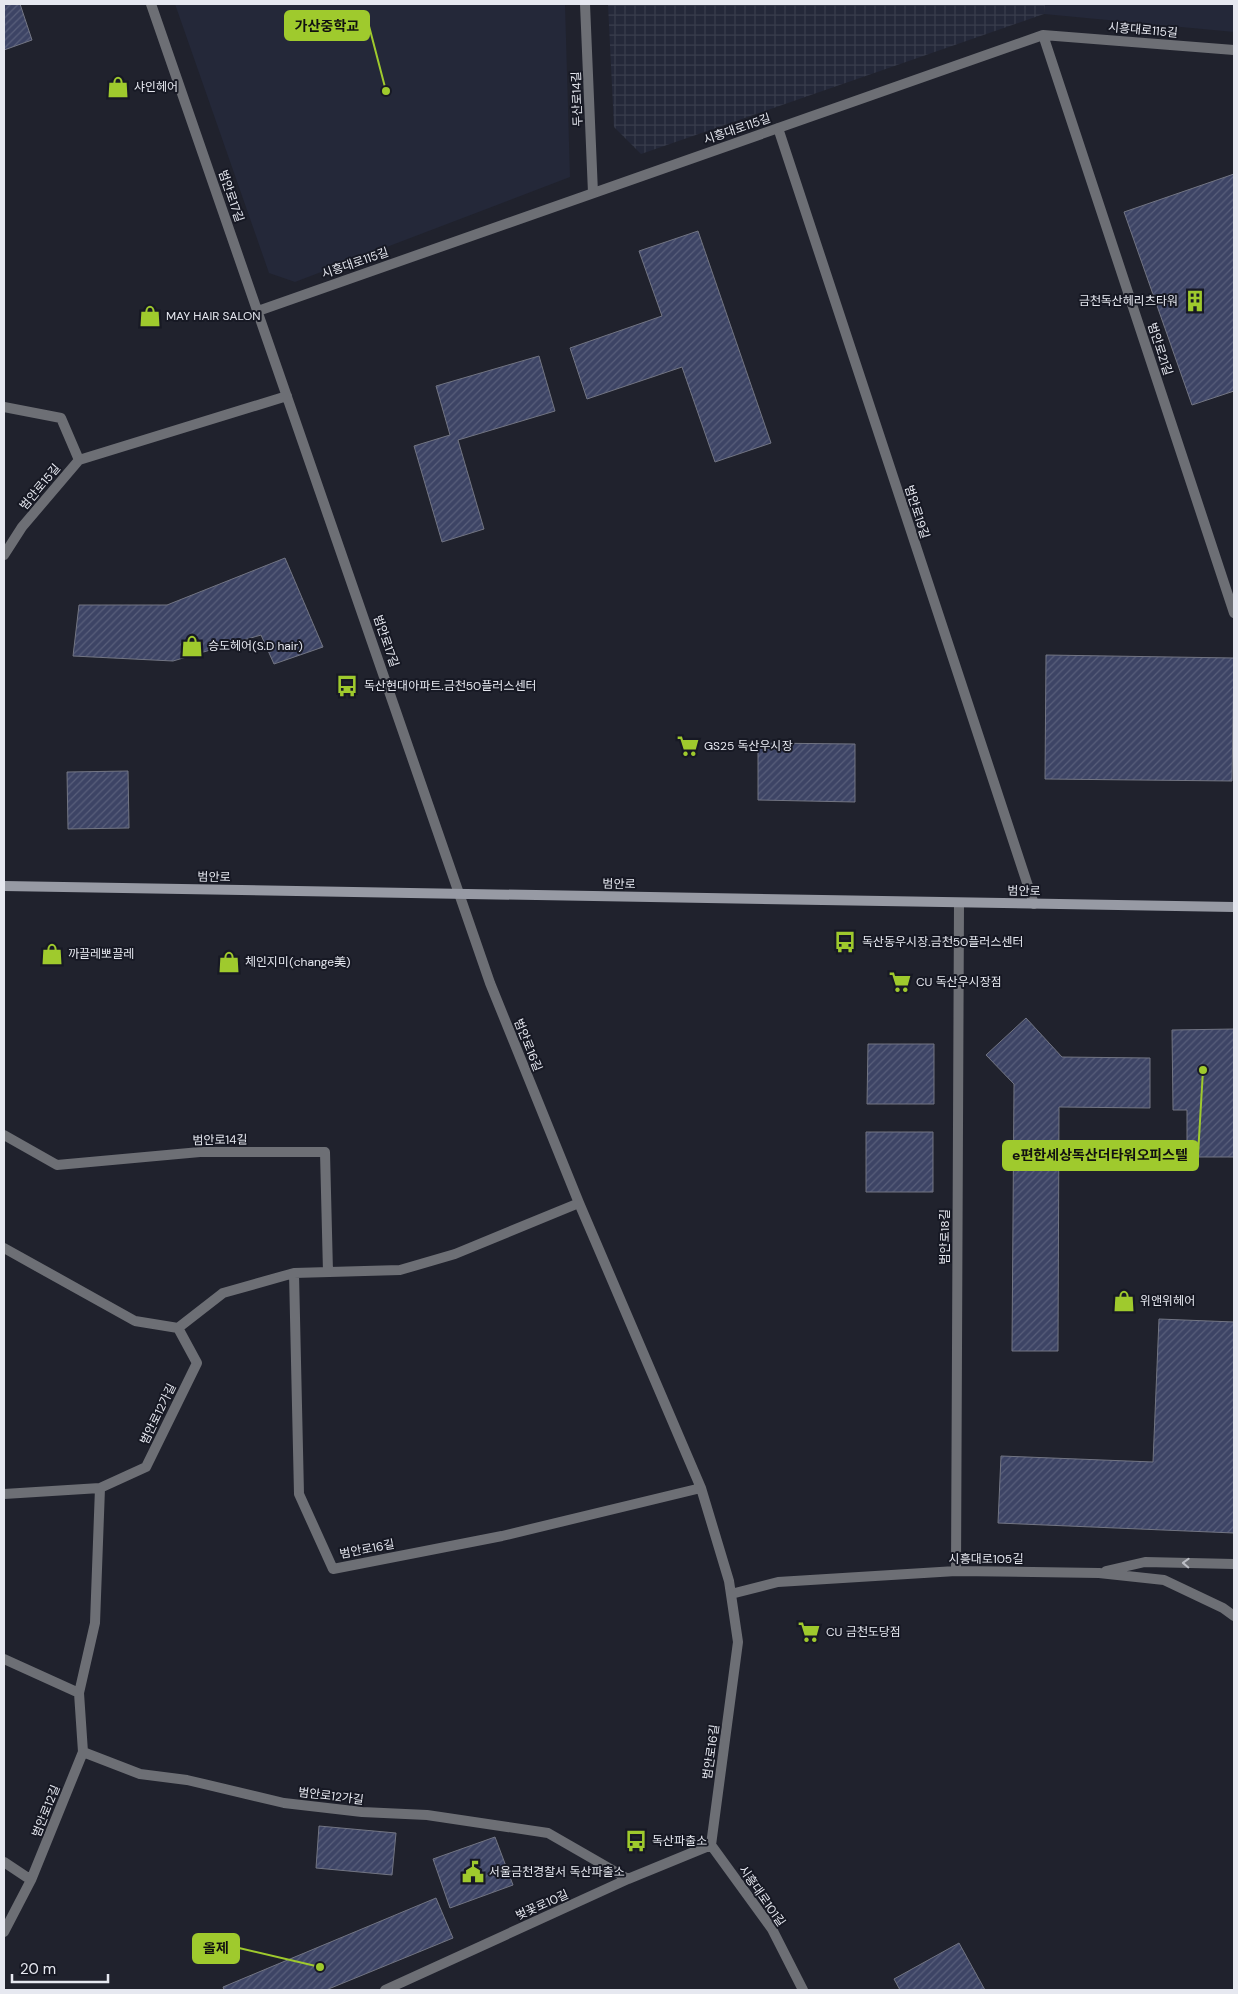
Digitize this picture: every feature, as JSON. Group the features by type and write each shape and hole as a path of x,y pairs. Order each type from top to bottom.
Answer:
{"main road":[{"name":"범안로","path":"4,886 1234,907"}],"street":[{"name":"범안로17길","path":"151,4 461,894"},
{"name":"두산로14길","path":"585,4 593,193"},
{"name":"시흥대로115길","path":"258,311 1043,35 1234,50"},
{"name":"범안로21길","path":"1043,35 1234,613"},
{"name":"범안로19길","path":"778,128 1034,904"},
{"path":"4,407 61,418 79,460 287,396"},
{"name":"범안로15길","path":"4,555 22,527 79,460"},
{"name":"범안로16길","path":"461,894 490,983 579,1203 701,1488 729,1581 738,1642 711,1845"},
{"name":"범안로18길","path":"956,1571 959,902"},
{"name":"범안로14길","path":"4,1135 57,1165 200,1152 325,1152 328,1272"},
{"path":"4,1248 135,1321 178,1328 223,1293 294,1273 400,1270 455,1254 579,1203"},
{"name":"범안로16길","path":"294,1273 299,1494 333,1569 502,1536 701,1488"},
{"name":"범안로12가길","path":"4,1494 100,1488 146,1467 197,1363 178,1328"},
{"path":"84,1752 79,1692 94,1623 100,1488"},
{"path":"1099,1573 1145,1562 1234,1564"},
{"name":"시흥대로105길","path":"731,1594 778,1582 956,1571 1099,1573 1164,1580 1222,1608 1234,1616"},
{"path":"4,1659 79,1692"},
{"name":"범안로12가길","path":"84,1752 140,1774 187,1780 284,1803 362,1812 427,1815 548,1833 628,1879"},
{"name":"범안로12길","path":"4,1932 31,1880 84,1752"},
{"name":"벚꽃로10길","path":"384,1990 628,1879 711,1845"},
{"name":"시흥대로101길","path":"711,1845 772,1929 803,1990"},
{"path":"4,1862 31,1880"}],"shaded area":[{"path":"175,4 565,4 570,177 295,282 269,273"},
{"path":"608,4 1045,4 1044,14 641,154 614,127"},
{"path":"1045,4 1234,4 1234,32 1044,14"}],"building":[{"path":"4,4 20,4 32,40 4,50"},
{"name":"금천독산헤리츠타워","path":"1234,174 1234,391 1192,405 1124,212"},
{"path":"698,231 771,443 715,462 682,367 587,399 570,348 662,316 639,251"},
{"path":"539,356 555,411 458,440 484,529 442,542 414,446 450,435 436,386"},
{"path":"285,558 323,647 274,664 261,635 173,661 73,656 79,605 167,605"},
{"path":"1046,655 1234,658 1232,781 1045,779"},
{"path":"758,743 855,744 855,802 758,800"},
{"path":"128,771 129,828 68,829 67,772"},
{"path":"1026,1018 1062,1057 1150,1058 1150,1108 1059,1107 1058,1351 1012,1351 1014,1084 986,1055"},
{"path":"1234,1029 1234,1157 1187,1157 1187,1110 1173,1110 1172,1030"},
{"path":"868,1044 934,1044 934,1104 867,1104"},
{"path":"866,1132 933,1132 933,1192 866,1192"},
{"path":"1159,1319 1234,1322 1234,1533 998,1523 1001,1456 1153,1462"},
{"path":"319,1826 396,1833 392,1875 316,1868"},
{"name":"서울금천경찰서 독산파출소","path":"495,1837 513,1885 450,1908 433,1859"},
{"path":"436,1898 453,1938 326,1990 224,1990 223,1987"},
{"path":"959,1943 985,1990 900,1990 894,1979"}],"place":[{"name":"샤인헤어","path":"118,87"},
{"name":"가산중학교","path":"386,91"},
{"name":"금천독산헤리츠타워","path":"1195,301"},
{"name":"MAY HAIR SALON","path":"150,316"},
{"name":"승도헤어(S.D hair)","path":"192,646"},
{"name":"독산현대아파트.금천50플러스센터","path":"347,686"},
{"name":"GS25 독산우시장","path":"688,746"},
{"name":"독산동우시장.금천50플러스센터","path":"845,942"},
{"name":"까끌레뽀끌레","path":"52,954"},
{"name":"체인지미(change美)","path":"229,962"},
{"name":"CU 독산우시장점","path":"900,982"},
{"name":"e편한세상독산더타워오피스텔","path":"1203,1070"},
{"name":"위앤위헤어","path":"1124,1301"},
{"name":"CU 금천도당점","path":"809,1632"},
{"name":"독산파출소","path":"636,1841"},
{"name":"서울금천경찰서 독산파출소","path":"473,1872"},
{"name":"올제","path":"320,1967"}]}
